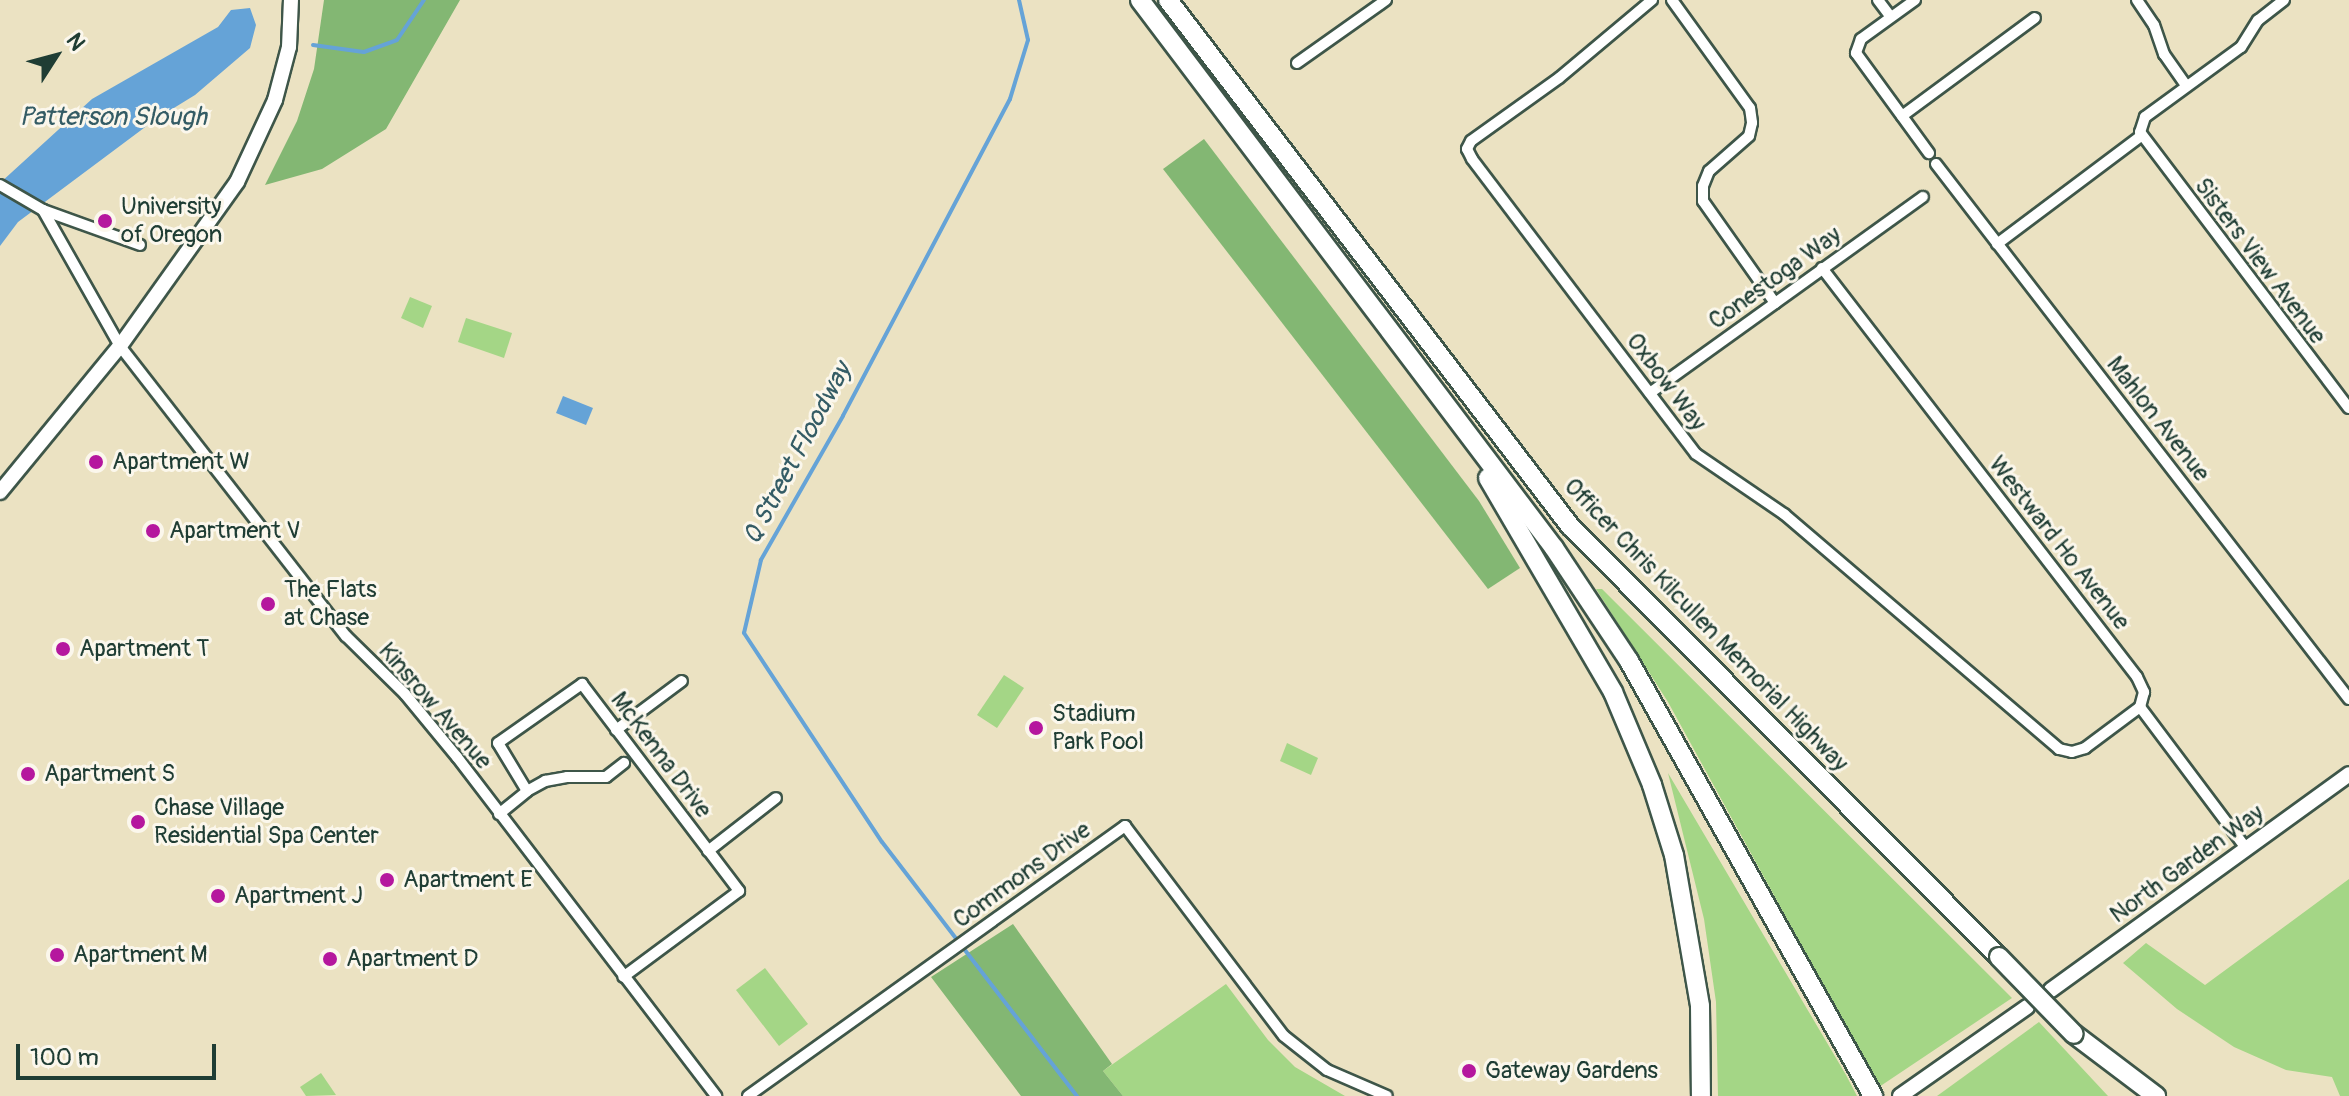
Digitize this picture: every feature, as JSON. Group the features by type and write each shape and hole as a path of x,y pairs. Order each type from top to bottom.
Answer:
{"highway":[{"path":"1140,0 1554,548 1629,661 1873,1096"},
{"name":"Officer Chris Kilcullen Memorial Highway","path":"1168,0 1570,526 2133,1096"},
{"path":"1437,394 1613,692 1652,785 1674,855 1700,1006 1701,1096"},
{"path":"2074,1034 2156,1096"}],"main road":[{"path":"0,492 120,346 237,182 275,100 289,47 291,0"},
{"name":"North Garden Way","path":"2051,990 2349,774"},
{"path":"1900,1096 2027,1007"}],"street":[{"path":"1297,63 1386,0"},
{"name":"Oxbow Way","path":"1652,0 1559,78 1471,141 1467,149 1696,454 1784,514 2053,745 2066,752 2085,748 2140,707"},
{"path":"1672,0 1750,108 1752,123 1749,136 1709,171 1703,186 1703,201 1775,303"},
{"path":"1878,0 1891,17"},
{"path":"1915,0 1858,43 1856,53 1929,153"},
{"path":"2137,0 2154,25 2164,54 2186,86"},
{"path":"1997,244 2141,136 2140,124 2145,117 2241,47 2258,20 2284,0"},
{"path":"1902,116 2035,18"},
{"name":"Sisters View Avenue","path":"2141,136 2349,408"},
{"name":"Mahlon Avenue","path":"1936,164 2349,699"},
{"path":"0,185 43,210 140,245"},
{"name":"Conestoga Way","path":"1650,393 1923,197"},
{"name":"Kinsrow Avenue","path":"43,210 120,346 346,636 413,703 716,1096"},
{"name":"Westward Ho Avenue","path":"1822,268 2137,677 2144,692 2140,707 2246,848"},
{"path":"616,730 682,681"},
{"name":"McKenna Drive","path":"527,791 498,743 582,684 739,891 623,977"},
{"path":"499,814 545,781 567,777 606,777 624,763"},
{"path":"708,851 776,798"},
{"name":"Commons Drive","path":"748,1096 1125,826 1284,1036 1327,1070 1387,1096"}],"green space":[{"path":"324,0 460,0 386,129 322,169 265,185 297,121 314,69"},
{"path":"1204,139 1479,501 1520,568 1488,589 1163,169"},
{"path":"410,297 432,306 423,328 401,318"},
{"path":"466,318 512,333 504,358 458,342"},
{"path":"1596,589 1602,589 2012,998 1879,1087 1668,702"},
{"path":"1004,675 1024,688 997,728 977,715"},
{"path":"1287,743 1318,758 1311,775 1280,761"},
{"path":"1668,773 1857,1096 1718,1096 1716,1002 1704,919"},
{"path":"2349,879 2349,1096 2340,1096 2332,1077 2286,1070 2234,1047 2177,1009 2123,963 2146,943 2205,985"},
{"path":"1013,924 1112,1064 1103,1071 1123,1096 1021,1096 931,977"},
{"path":"765,968 808,1024 779,1046 736,990"},
{"path":"1226,984 1268,1040 1295,1067 1345,1096 1123,1096 1103,1071"},
{"path":"2039,1022 2108,1096 1937,1096"},
{"path":"321,1073 336,1095 306,1096 300,1087"}],"water":[{"name":"Patterson Slough","path":"250,8 256,25 250,48 195,95 156,119 18,222 0,246 0,183 92,99 218,27 231,10"},
{"path":"563,396 593,408 586,425 556,413"}],"waterway":[{"name":"Patterson Slough","path":"313,45 364,52 397,40 424,0"},
{"name":"Q Street Floodway","path":"1019,0 1028,40 1010,99 843,416 761,560 744,633 882,842 1077,1096"}],"place":[{"name":"University of Oregon","path":"105,221"},
{"name":"Apartment W","path":"96,462"},
{"name":"Apartment V","path":"153,531"},
{"name":"The Flats at Chase","path":"268,604"},
{"name":"Apartment T","path":"63,649"},
{"name":"Stadium Park Pool","path":"1036,728"},
{"name":"Apartment S","path":"28,774"},
{"name":"Chase Village Residential Spa Center","path":"138,822"},
{"name":"Apartment E","path":"387,880"},
{"name":"Apartment J","path":"218,896"},
{"name":"Apartment M","path":"57,955"},
{"name":"Apartment D","path":"330,959"},
{"name":"Gateway Gardens","path":"1469,1071"}]}
